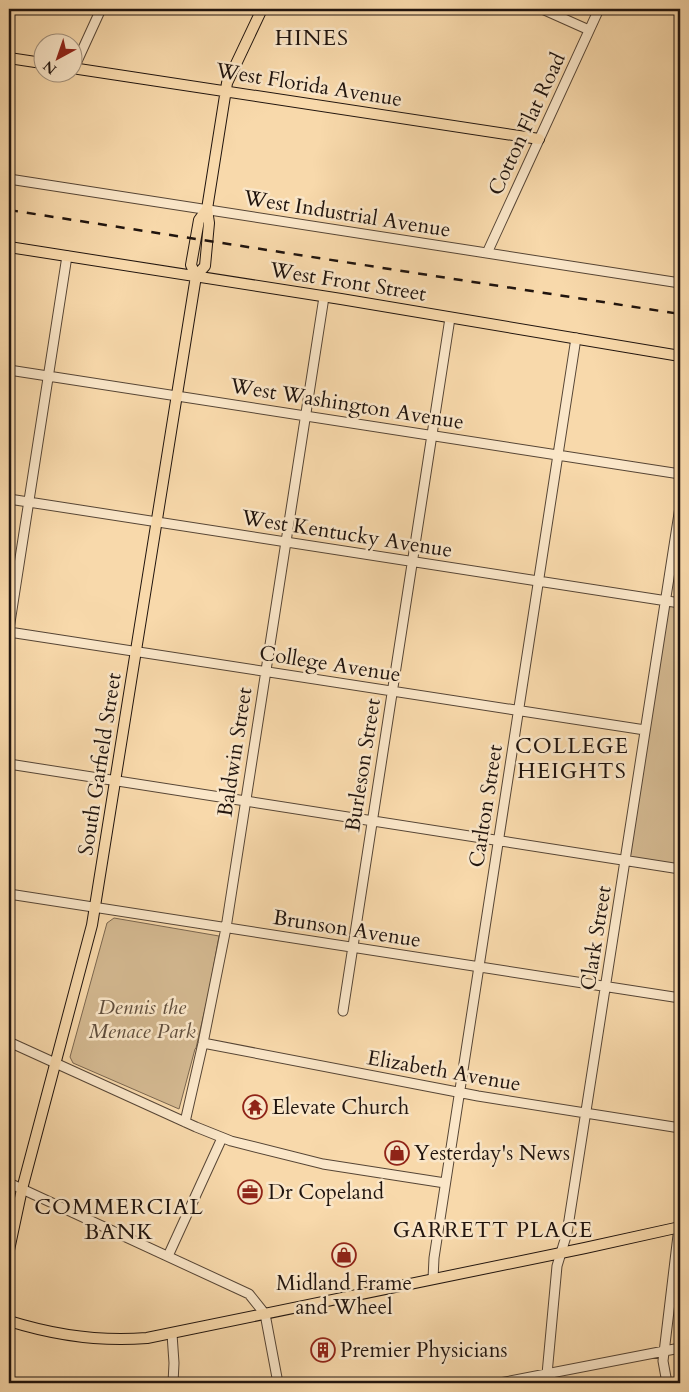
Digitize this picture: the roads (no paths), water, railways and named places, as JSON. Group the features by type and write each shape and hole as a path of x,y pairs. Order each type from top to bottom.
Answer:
{"main road":[{"name":"South Garfield Street","path":"9,1250 22,1189 92,925 196,276 205,266 209,232 207,210 226,83 262,9"},
{"path":"9,58 32,61"},
{"name":"West Florida Avenue","path":"82,69 539,140"},
{"name":"West Front Street","path":"9,247 680,356"},
{"path":"9,1321 69,1335 111,1340 147,1338 680,1227"}],"street":[{"path":"82,49 101,9"},
{"path":"542,9 589,30"},
{"name":"Cotton Flat Road","path":"487,254 599,9"},
{"name":"West Industrial Avenue","path":"9,179 680,284"},
{"path":"9,631 67,256"},
{"name":"Baldwin Street","path":"185,1122 226,928 304,415 324,297"},
{"name":"Burleson Street","path":"342,1010 450,318"},
{"name":"Carlton Street","path":"433,1279 434,1258 445,1183 576,338"},
{"name":"West Washington Avenue","path":"9,370 680,474"},
{"name":"West Kentucky Avenue","path":"9,499 680,603"},
{"name":"Clark Street","path":"547,1374 558,1266 568,1233 680,507"},
{"name":"College Avenue","path":"9,631 645,730"},
{"path":"9,764 680,869"},
{"name":"Brunson Avenue","path":"9,894 680,998"},
{"path":"9,1042 222,1138 323,1164 445,1183"},
{"name":"Elizabeth Avenue","path":"203,1043 459,1092 680,1128"},
{"path":"168,1256 222,1138"},
{"path":"9,1183 249,1294 265,1314 278,1383"},
{"path":"667,1383 663,1361 680,1227"},
{"path":"172,1334 173,1383"},
{"path":"500,1383 680,1348"}],"railway":[{"path":"9,210 680,314"}],"place":[{"name":"Elevate Church","path":"255,1107"},
{"name":"Yesterday's News","path":"397,1153"},
{"name":"Dr Copeland","path":"250,1192"},
{"name":"Midland Frame and Wheel","path":"344,1255"},
{"name":"Premier Physicians","path":"323,1350"}],"district":[{"name":"HINES","path":"312,38"},
{"name":"COLLEGE HEIGHTS","path":"572,758"},
{"name":"COMMERCIAL BANK","path":"119,1220"},
{"name":"GARRETT PLACE","path":"493,1230"}],"park label":[{"name":"Dennis the Menace Park","path":"142,1019"}]}
